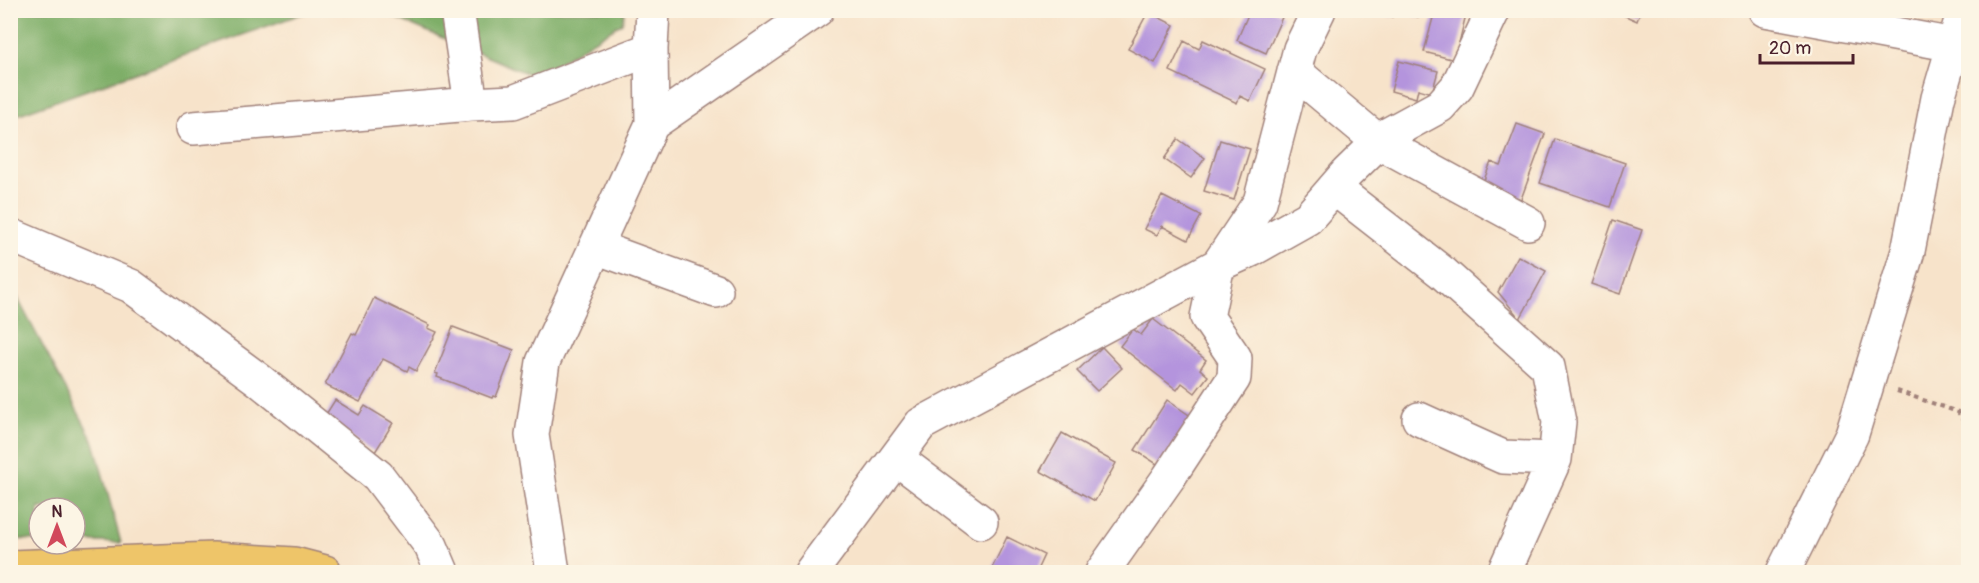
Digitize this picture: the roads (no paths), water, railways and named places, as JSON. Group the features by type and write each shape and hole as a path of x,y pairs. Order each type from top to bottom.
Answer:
{"main road":[{"path":"10,567 213,559 294,564 325,573"}],"street":[{"path":"457,10 471,104"},
{"path":"553,573 532,435 543,362 652,124 653,10"},
{"path":"652,124 817,10"},
{"path":"1102,573 1234,378 1235,358 1207,317 1218,266 1260,202 1300,49 1318,10"},
{"path":"1783,573 1852,434 1908,251 1938,98 1964,10"},
{"path":"811,573 921,424 1308,218 1385,136 1440,106 1446,100 1457,87 1493,11"},
{"path":"1778,11 1954,45"},
{"path":"193,128 513,102 651,49"},
{"path":"1294,71 1379,142 1528,224"},
{"path":"1334,188 1443,273 1548,367 1560,422 1555,459 1504,573"},
{"path":"10,235 131,286 259,380 378,476 431,546 442,573"},
{"path":"596,247 716,291"},
{"path":"1419,419 1503,457 1555,459"},
{"path":"896,458 981,522"}]}
